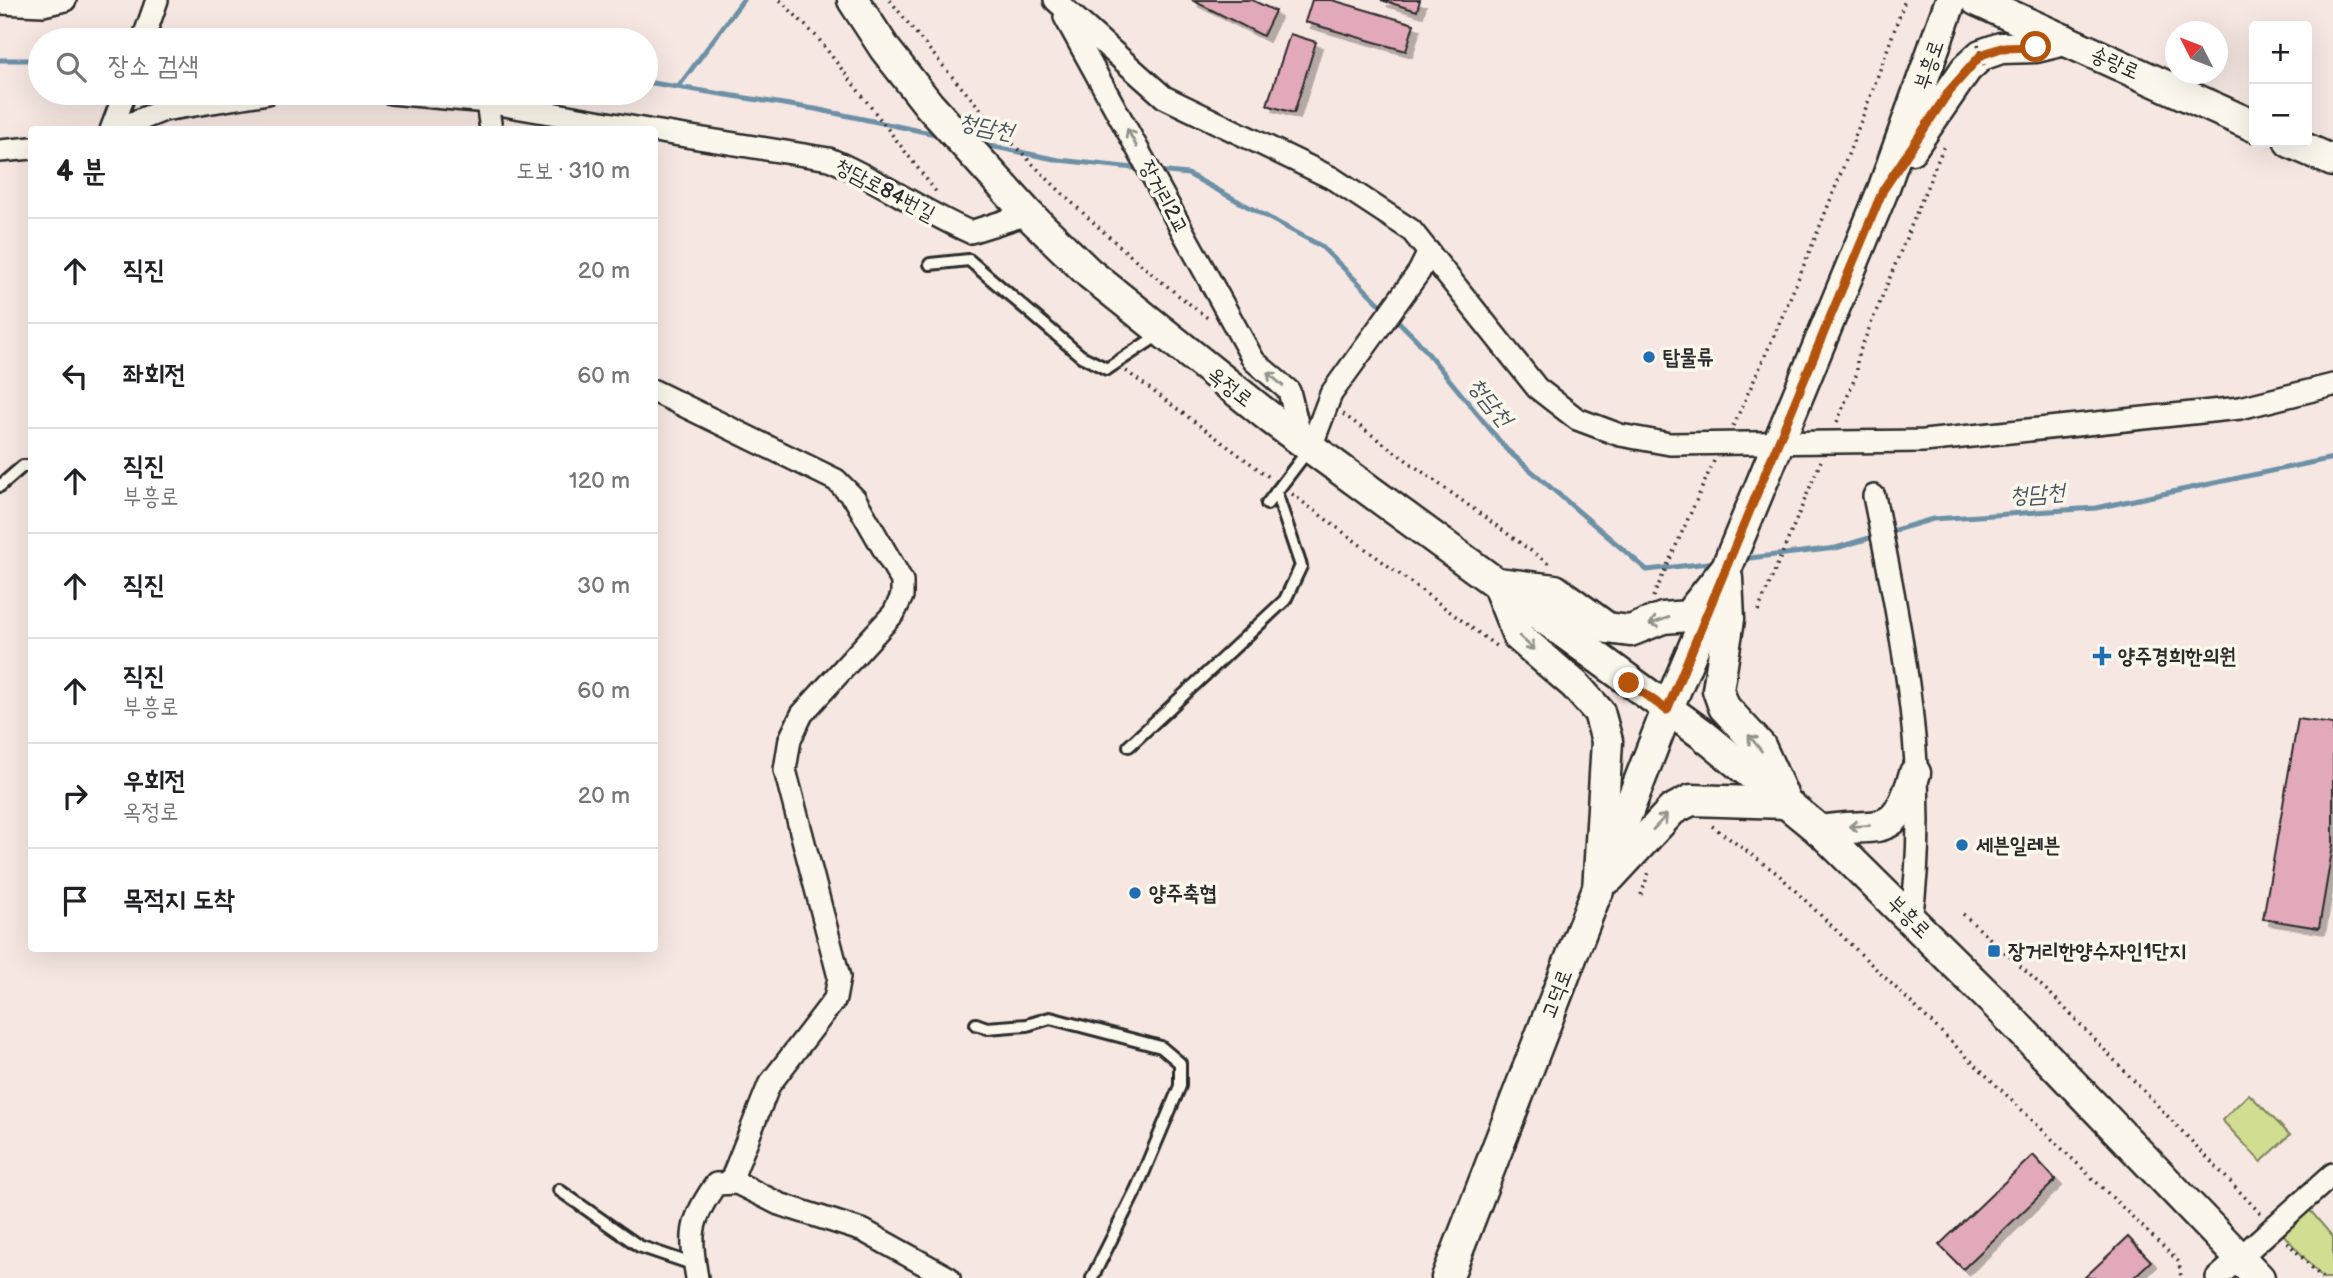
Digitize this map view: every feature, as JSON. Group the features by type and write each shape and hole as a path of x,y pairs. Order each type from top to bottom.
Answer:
{"main road":[{"name":"옥정로","path":"853,0 885,49 929,105 1021,205 1089,273 1162,333 1306,443 1667,710"},
{"name":"부흥로","path":"1727,567 1883,190 1951,0"},
{"name":"송랑로","path":"1976,0 2249,124"},
{"path":"2024,0 2140,74"},
{"path":"1883,190 1950,90 1981,55 2001,48 2036,47 2065,40"},
{"path":"2301,147 2333,161"},
{"path":"1598,891 1608,741 1605,728 1599,712 1575,685 1518,636 1497,583 1555,590 1607,628 1630,631 1663,618 1688,616 1727,567"},
{"path":"1667,710 1727,567"},
{"path":"1598,891 1672,810 1690,800 1786,803 1760,746 1724,707 1718,690 1729,619 1727,567"},
{"name":"부흥로","path":"1667,710 1701,733 1820,831 1911,919 2249,1268"},
{"name":"고덕로","path":"1447,1278 1667,710"},
{"path":"1820,831 1885,825 1898,817 1905,806 1915,773"}],"street":[{"path":"0,3 43,5 65,0"},
{"path":"147,28 157,0"},
{"path":"1055,0 1164,97 1332,178 1411,230 1537,388 1577,419 1620,435 1670,444 1924,441 2138,421 2240,408 2333,385"},
{"name":"장거리2교","path":"1055,0 1254,361 1289,391 1306,443"},
{"path":"118,115 195,105"},
{"path":"487,105 490,126"},
{"path":"504,105 625,126"},
{"name":"청담로84번길","path":"658,132 829,159 854,169 934,217 970,232 1021,205"},
{"path":"0,151 28,148"},
{"path":"1306,443 1331,394 1419,272 1429,252"},
{"path":"658,393 836,480 855,499 902,581 902,596 894,613 802,714 790,739 785,770 839,977 835,999 803,1045 769,1085 730,1183"},
{"path":"1874,496 1909,690 1918,872 1911,919"},
{"path":"2217,1278 2249,1268 2273,1227 2333,1174"},
{"path":"694,1271 693,1227 704,1201 716,1184 737,1183 779,1204 864,1231 950,1278"}],"lane":[{"path":"930,264 969,260 1081,356 1107,369 1162,333"},
{"path":"1267,504 1306,443"},
{"path":"0,486 23,466 28,466"},
{"path":"1129,746 1285,600 1301,566 1279,489"},
{"path":"976,1024 987,1028 1027,1025 1050,1018 1161,1047 1180,1063 1180,1086 1137,1188 1092,1278"},
{"path":"559,1190 639,1246 694,1271"}],"path":[{"path":"780,0 817,37 932,187"},
{"path":"890,0 942,68 1057,188"},
{"path":"1651,603 1708,472 1770,348 1857,135 1905,0"},
{"path":"1978,44 1984,73"},
{"path":"1758,611 1857,373 1857,358 1947,137"},
{"path":"1116,364 1279,489 1505,653"},
{"path":"1705,820 1778,874 1865,956 2179,1262 2181,1278"},
{"path":"1963,914 2055,998 2322,1278"}],"green space":[{"path":"2249,1094 2290,1135 2261,1162 2222,1120"},
{"path":"2309,1209 2333,1237 2333,1278 2323,1278 2280,1231"}],"building":[{"path":"1192,0 1252,0 1275,11 1263,36"},
{"path":"1312,0 1332,0 1414,24 1406,51 1305,22"},
{"path":"1381,0 1420,0 1417,11"},
{"path":"1290,34 1316,42 1294,113 1267,105"},
{"path":"2298,719 2333,724 2333,845 2319,928 2263,919"},
{"path":"2033,1155 2056,1180 1963,1269 1939,1245"},
{"path":"2128,1237 2151,1261 2133,1278 2084,1278"}],"waterway":[{"path":"679,86 743,0"},
{"name":"청담천","path":"0,60 28,60"},
{"name":"청담천","path":"658,84 815,109 940,135"},
{"name":"청담천","path":"980,144 1059,160 1143,169"},
{"name":"청담천","path":"1157,171 1188,174 1321,246 1386,310"},
{"name":"청담천","path":"1393,316 1417,340 1507,450 1647,570 1717,562"},
{"name":"청담천","path":"1885,533 1933,519 2096,508 2333,458"},
{"name":"청담천","path":"1741,559 1836,548 1876,536"}],"place":[{"name":"탑물류","path":"1649,357"},
{"name":"양주경희한의원","path":"2102,656"},
{"name":"세븐일레븐","path":"1962,845"},
{"name":"양주축협","path":"1135,893"},
{"name":"장거리한양수자인1단지","path":"1994,951"}],"route":[{"path":"1629,683 1667,710 1883,190 1966,69 1981,55 2001,48 2036,47"}]}
